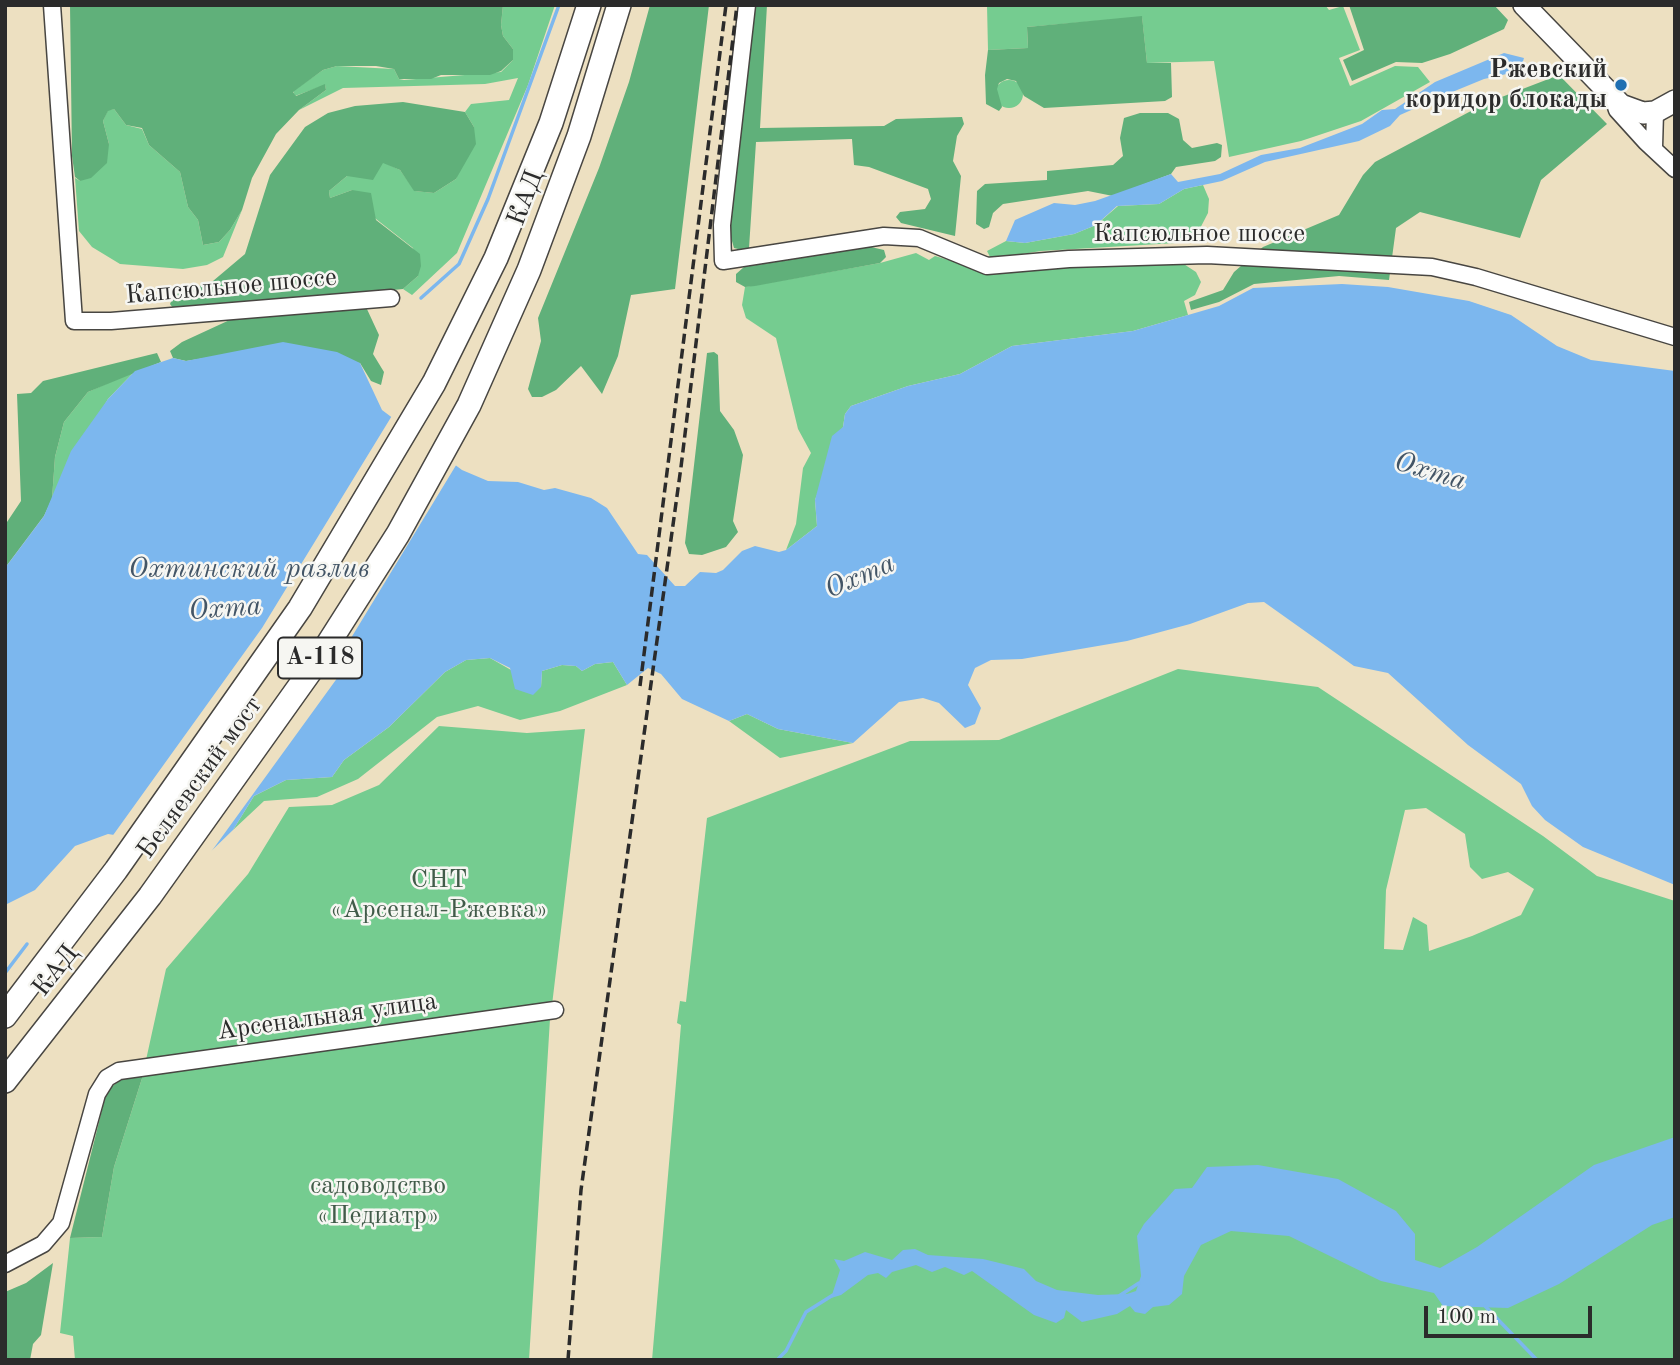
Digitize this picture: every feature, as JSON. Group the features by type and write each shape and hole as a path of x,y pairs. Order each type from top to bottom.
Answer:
{"highway":[{"name":"КАД","path":"434,383 496,258 551,123 589,5"},
{"name":"КАД","path":"469,405 529,270 575,148 619,5"},
{"name":"Беляевский мост","path":"116,870 300,608 434,383"},
{"name":"Беляевский мост","path":"150,896 314,666 398,534 469,405"},
{"name":"КАД","path":"5,1016 116,870"},
{"name":"КАД","path":"5,1081 150,896"}],"main road":[{"path":"1524,5 1611,96 1632,111 1655,112 1675,101"}],"street":[{"name":"Капсюльное шоссе","path":"52,5 74,321 111,321 391,298"},
{"name":"Капсюльное шоссе","path":"747,5 722,225 723,261 884,236 919,238 965,254 971,261 987,266 1069,259 1208,255 1432,267 1476,277 1675,337"},
{"path":"1611,96 1618,110 1646,142 1675,169"},
{"path":"1654,147 1655,112"},
{"name":"Арсенальная улица","path":"5,1264 43,1244 61,1223 97,1094 107,1078 119,1070 555,1010"}],"green space":[{"path":"70,5 503,5 503,36 513,49 513,60 501,71 490,75 441,75 431,79 399,79 394,69 376,66 337,66 323,70 293,92 296,96 325,84 326,90 299,110 276,134 252,178 242,210 230,230 219,242 203,245 198,220 188,207 180,172 149,145 142,128 126,125 114,109 108,111 103,121 109,144 107,163 91,178 80,181 75,177 72,156"},
{"path":"503,5 555,5 528,85 457,253 412,295 403,289 418,276 413,248 376,219 352,190 330,198 329,191 347,176 383,162 400,170 415,191 434,193 456,179 474,127 465,112 471,104 509,100 518,78 485,84 343,88 299,110 326,90 325,85 295,96 293,91 323,70 337,66 394,69 399,79 404,80 501,72 513,60 513,49 503,36 501,25"},
{"path":"650,5 709,5 675,289 631,295 618,356 602,394 581,366 556,390 542,397 532,397 528,389 541,341 538,318 599,168 629,82"},
{"path":"754,5 767,5 760,128 884,126 896,119 962,117 964,124 957,136 953,161 961,176 955,236 901,223 896,217 900,212 925,209 931,199 928,189 869,167 854,165 852,139 756,142 749,248 746,251 734,248 730,234"},
{"path":"987,5 1325,5 1329,10 1343,6 1360,50 1339,58 1350,86 1395,66 1418,67 1430,82 1361,121 1301,141 1229,157 1214,61 1147,63 1142,17 1027,27 1028,48 988,50"},
{"path":"1349,5 1494,5 1508,20 1504,29 1450,54 1422,63 1396,62 1352,81 1343,60 1364,50"},
{"path":"1142,16 1147,63 1171,63 1172,97 1165,101 1044,108 1024,96 1016,81 1007,79 999,83 997,89 1002,107 999,111 986,104 988,50 1028,48 1027,27"},
{"path":"1559,75 1607,124 1541,180 1520,238 1420,212 1396,228 1389,280 1339,276 1254,284 1219,302 1191,310 1189,302 1223,290 1234,272 1263,247 1339,215 1363,175 1375,162 1486,103"},
{"path":"1009,80 1019,84 1023,94 1019,104 1009,108 999,104 995,94 999,84"},
{"path":"403,102 465,112 474,127 476,144 456,179 434,193 414,191 400,170 383,163 373,180 347,176 329,191 330,198 352,190 371,193 376,220 420,254 418,276 403,289 176,312 170,304 174,295 213,281 245,254 270,175 305,127 328,113 355,106"},
{"path":"114,109 126,125 142,129 149,145 180,172 188,207 198,220 203,245 219,242 242,210 223,257 207,265 183,269 120,264 92,247 79,231 75,178 80,181 109,144 103,121 108,110"},
{"path":"1140,113 1168,113 1179,119 1183,140 1192,148 1217,143 1222,145 1221,157 1215,161 1176,167 1171,174 1113,196 1088,191 1003,204 993,213 989,227 984,229 976,224 977,191 985,184 1047,180 1047,171 1113,165 1123,156 1120,138 1124,118"},
{"path":"1203,185 1209,199 1208,213 1193,242 1041,251 991,259 987,251 1006,241 1025,243 1074,234 1096,225 1118,206 1159,204 1184,189"},
{"path":"871,247 884,250 886,257 880,263 755,286 745,287 736,282 736,274 744,267"},
{"path":"916,253 929,260 935,256 979,269 1176,259 1196,272 1201,282 1195,295 1184,301 1188,315 1133,331 1012,346 960,374 908,386 851,406 845,414 843,427 815,500 817,526 786,550 796,524 803,468 811,453 798,429 776,338 746,318 742,305 745,287 880,263"},
{"path":"366,307 379,335 373,354 384,372 381,385 371,381 360,363 224,355 186,361 173,358 170,351 182,342 234,318"},
{"path":"714,352 718,355 720,411 734,430 743,455 733,521 738,532 726,547 702,555 689,554 685,543 707,353"},
{"path":"157,353 161,362 88,392 64,422 55,457 52,499 44,516 5,568 5,525 21,501 17,394 31,393 43,381"},
{"path":"135,371 108,399 52,499 55,457 64,422 88,392"},
{"path":"490,658 541,687 542,671 562,665 576,666 582,671 595,664 613,662 627,685 560,711 520,720 478,706 437,717 358,779 317,797 264,801 233,830 254,796 286,780 332,777 344,760 389,727 445,672 466,660"},
{"path":"1178,669 1318,687 1543,836 1597,876 1675,901 1675,1360 652,1360 681,1025 677,1023 680,1001 686,1002 707,818 910,741 999,740","holes":["1426,808 1465,834 1470,867 1482,879 1508,872 1534,889 1521,915 1429,951 1427,925 1413,917 1403,950 1384,949 1386,890 1405,810"]},
{"path":"747,714 778,729 853,743 780,758 729,721"},
{"name":"СНТ «Арсенал-Ржевка»","path":"439,726 527,733 585,729 552,1005 146,1060 166,969 248,874 289,807 332,805 379,785"},
{"name":"садоводство «Педиатр»","path":"550,1019 529,1360 75,1360 73,1336 60,1333 70,1238 102,1237 114,1167 144,1072"},
{"path":"144,1072 114,1167 102,1237 70,1238 105,1098 110,1088 123,1078"},
{"path":"53,1263 41,1335 33,1344 30,1360 5,1360 5,1292 26,1283"}],"water":[{"path":"1504,53 1524,58 1520,71 1484,79 1445,95 1400,115 1390,126 1359,141 1265,162 1222,181 1184,189 1159,204 1117,206 1096,225 1074,234 1025,243 1006,241 1015,220 1054,203 1075,205 1095,201 1171,174 1178,182 1220,174 1261,155 1300,148 1362,124 1382,110 1395,109 1435,82"},
{"name":"Охтинский разлив","path":"1342,284 1388,287 1469,301 1511,315 1557,346 1591,360 1675,371 1675,885 1583,847 1545,820 1532,806 1521,784 1468,745 1388,673 1354,666 1264,602 1248,603 1190,624 1127,641 1022,659 991,660 975,668 968,685 981,708 975,724 965,728 939,703 923,698 899,702 853,743 778,729 747,714 729,721 682,699 661,674 648,668 627,685 613,662 595,664 582,671 576,666 562,665 542,671 541,687 533,695 515,689 510,668 490,658 466,660 445,672 389,727 344,760 332,777 286,780 254,796 233,830 203,859 139,839 108,834 75,846 35,890 5,905 5,568 44,516 71,451 108,399 135,371 173,358 186,361 283,342 337,352 360,363 382,410 462,470 488,481 518,482 544,490 555,488 591,498 607,508 638,554 647,555 675,586 685,586 700,572 716,573 723,570 742,551 755,546 779,552 786,550 817,526 815,500 832,436 843,427 845,414 851,406 908,386 960,374 1012,346 1133,331 1219,306 1253,288"},
{"path":"1675,1137 1675,1217 1652,1225 1559,1284 1508,1308 1443,1306 1434,1293 1381,1281 1289,1236 1231,1231 1201,1245 1184,1276 1182,1294 1169,1305 1153,1307 1145,1314 1135,1312 1130,1306 1117,1314 1082,1322 1066,1310 1064,1318 1056,1323 1034,1315 972,1271 964,1275 945,1267 932,1272 916,1265 892,1272 886,1278 878,1273 868,1275 841,1295 831,1298 840,1270 834,1259 844,1261 865,1252 892,1260 903,1250 915,1249 928,1255 983,1259 1024,1269 1036,1281 1057,1290 1098,1295 1136,1291 1141,1276 1137,1236 1144,1224 1175,1189 1192,1188 1207,1167 1258,1165 1338,1179 1396,1211 1415,1234 1415,1260 1440,1268 1477,1247 1594,1165"}],"pier":[{"path":"393,414 458,462 331,671 338,677 203,863 159,860 137,842 111,838 262,628"}],"waterway":[{"path":"421,298 459,264 488,199 559,5"},
{"path":"5,973 27,944"},
{"path":"1119,1296 1139,1283"},
{"path":"777,1360 786,1351 806,1312 833,1295"},
{"path":"1485,1306 1537,1360"}],"railway":[{"path":"640,686 726,5"},
{"path":"568,1360 581,1190 681,467 737,5"}],"place":[{"name":"Ржевский коридор блокады","path":"1621,85"}],"water label":[{"name":"Охта","path":"1430,472"},
{"name":"Охта","path":"860,577"},
{"name":"Охта","path":"225,609"}]}
